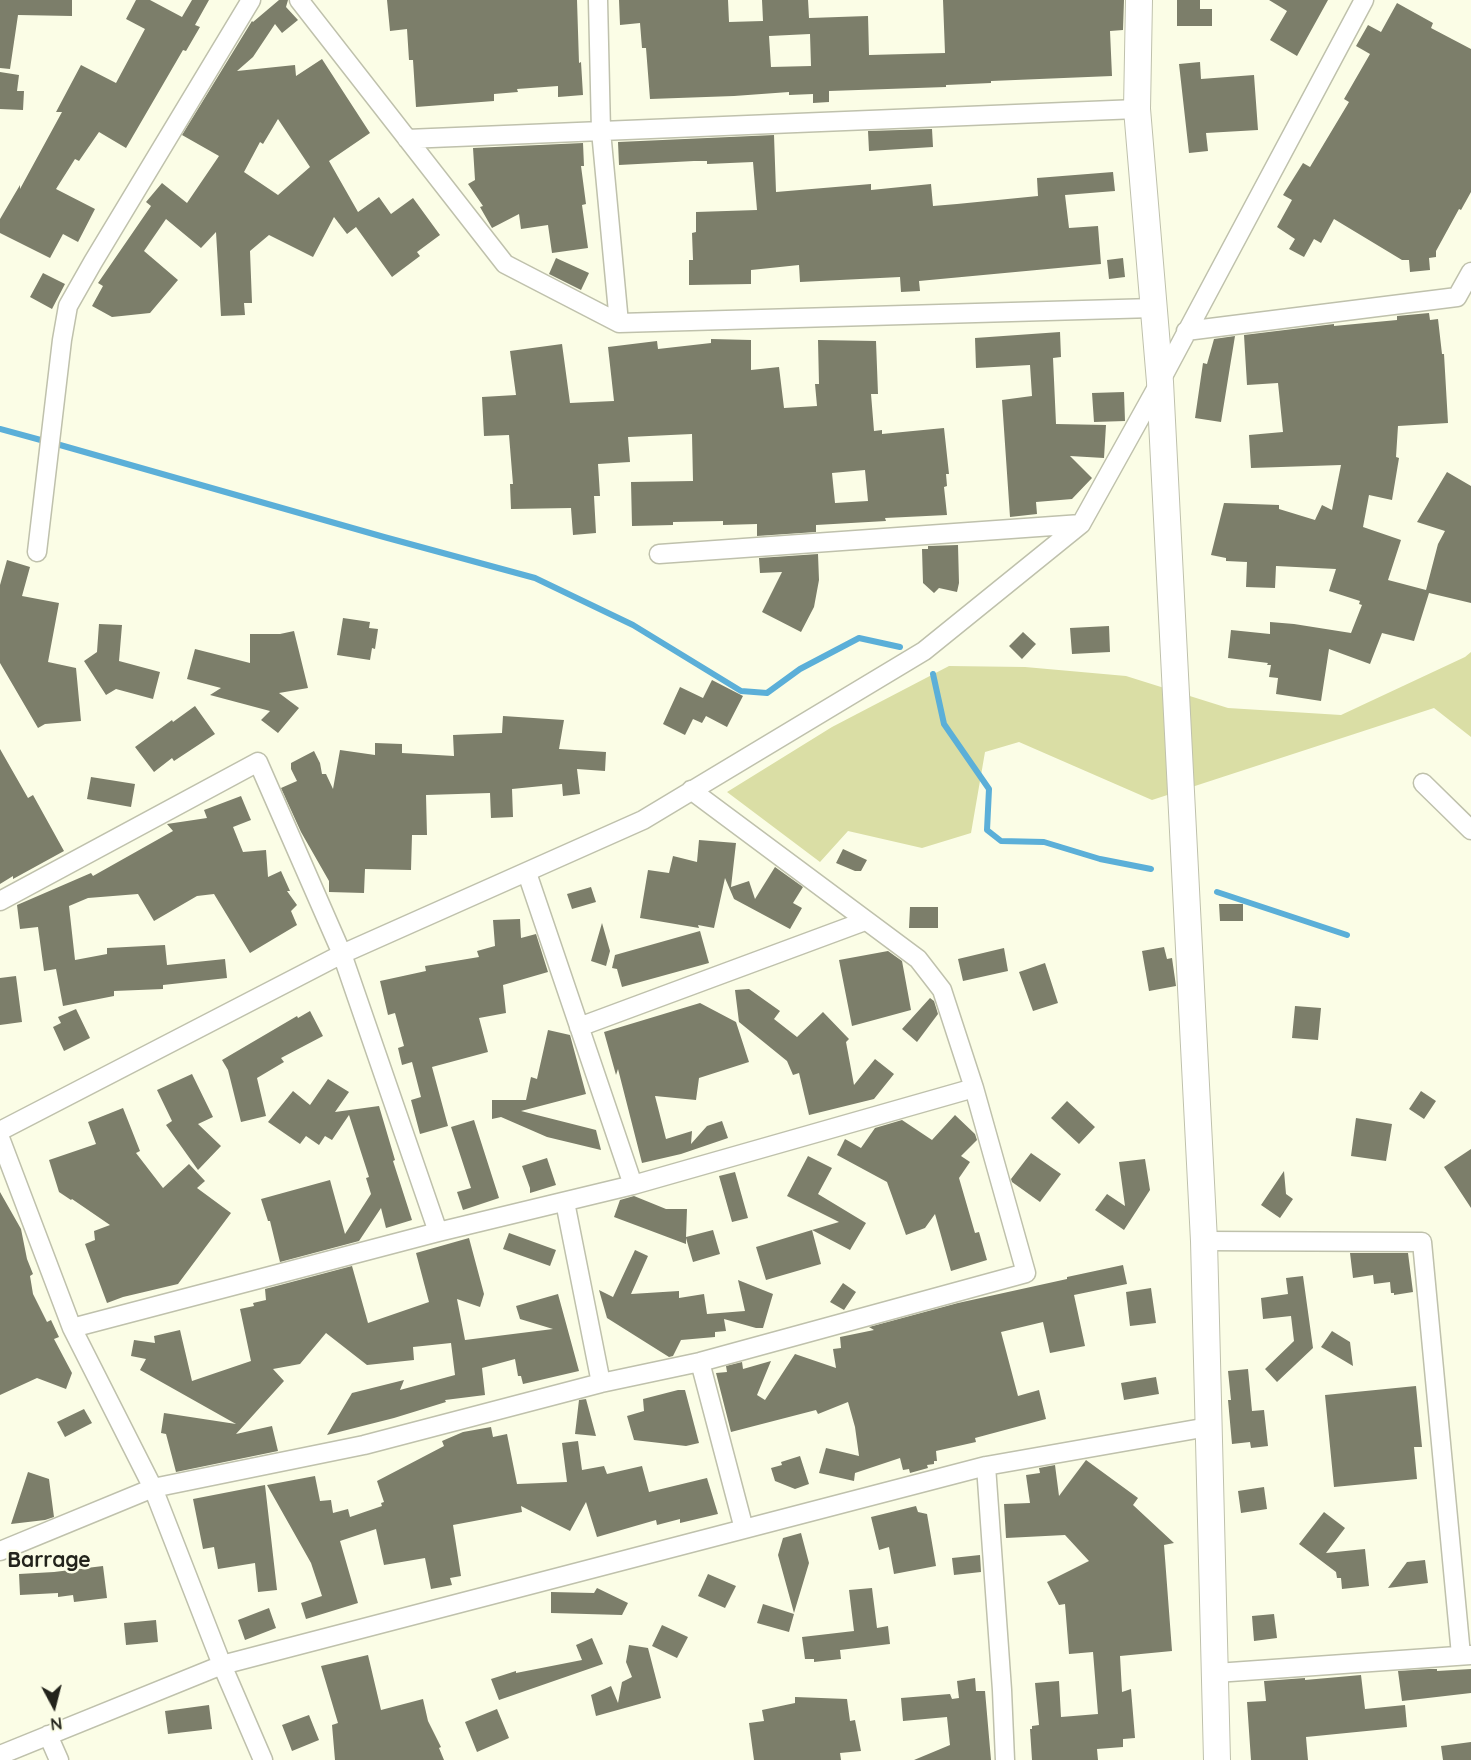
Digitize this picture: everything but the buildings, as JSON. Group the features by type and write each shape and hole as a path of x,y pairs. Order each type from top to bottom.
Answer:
{"street":[{"path":"37,552 68,306 251,0"},
{"path":"299,0 505,264 619,323 1154,308"},
{"path":"598,0 601,131 619,323"},
{"path":"1138,0 1137,109 1160,382 1204,1241 1217,1760"},
{"path":"0,1131 342,954 643,820 924,651 1081,524 1160,382 1364,0"},
{"path":"407,139 1137,109"},
{"path":"1186,331 1457,297 1471,272"},
{"path":"658,554 1081,524"},
{"path":"0,901 258,762 342,954 438,1232"},
{"path":"1423,783 1471,830"},
{"path":"0,1551 153,1488 364,1444 602,1383 700,1362 1026,1273 974,1088 942,990 918,959 691,790"},
{"path":"527,873 633,1185"},
{"path":"579,1027 865,921"},
{"path":"72,1329 438,1232 633,1185 974,1088"},
{"path":"0,1138 72,1329 153,1488 222,1665 263,1760"},
{"path":"566,1202 602,1383"},
{"path":"1204,1241 1422,1242 1466,1655 1216,1673"},
{"path":"700,1362 744,1529"},
{"path":"0,1755 222,1665 987,1466 1208,1427"},
{"path":"987,1466 1005,1760"},
{"path":"48,1735 59,1760"}],"green space":[{"path":"1471,652 1471,737 1434,708 1152,800 1019,742 985,752 971,833 922,848 848,831 820,862 727,792 832,727 949,666 1025,667 1126,676 1228,708 1341,715 1465,657"}],"waterway":[{"path":"0,429 48,442"},
{"path":"53,443 535,578 633,625 741,691 767,693 800,669 859,638 900,647"},
{"path":"933,674 944,724 989,789 987,830 1001,841 1044,842 1100,859 1151,869"},
{"path":"1217,892 1347,935"}],"district":[{"name":"Barrage","path":"49,1561"}]}
